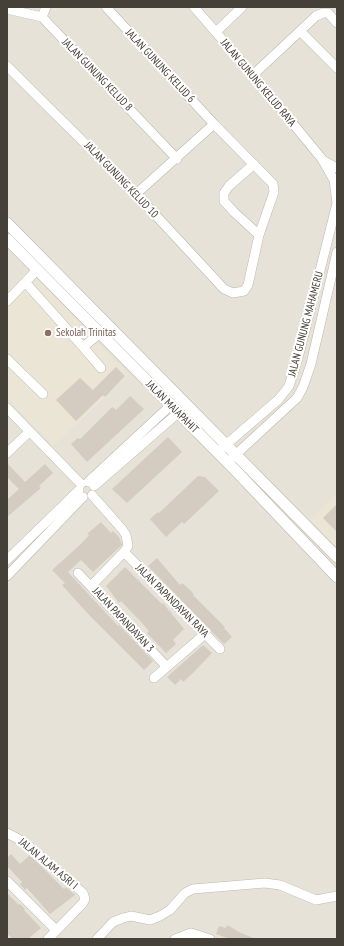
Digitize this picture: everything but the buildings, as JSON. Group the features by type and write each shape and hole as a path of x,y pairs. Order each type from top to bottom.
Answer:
{"street":[{"path":"7,9 42,17 46,7"},
{"name":"JALAN GUNUNG KELUD 6","path":"106,7 214,124 273,184 274,192 259,235 248,285 244,291 233,293"},
{"name":"JALAN GUNUNG KELUD RAYA","path":"194,7 253,75 322,159 334,180 337,203"},
{"path":"216,32 241,7"},
{"path":"253,75 301,32 316,16 322,13 328,13 337,23"},
{"name":"JALAN GUNUNG KELUD 8","path":"42,17 177,159"},
{"path":"301,32 337,68"},
{"name":"JALAN GUNUNG KELUD 10","path":"7,66 136,194 224,289 233,293"},
{"path":"136,194 177,159 214,124"},
{"name":"JALAN GUNUNG KELUD RAYA","path":"322,159 337,168"},
{"path":"254,164 229,186 224,193 224,201 259,235"},
{"name":"JALAN GUNUNG MAHAMERU","path":"217,452 279,399 289,386 298,358 337,203"},
{"name":"JALAN MAJAPAHIT","path":"7,222 37,270 217,452 337,577"},
{"name":"JALAN MAJAPAHIT","path":"7,239 25,249 226,444 337,557"},
{"name":"JALAN GUNUNG MAHAMERU","path":"227,463 297,398 311,364 337,252"},
{"path":"7,301 37,270"},
{"path":"25,282 101,368"},
{"path":"316,288 328,291"},
{"path":"83,347 99,334"},
{"path":"7,359 43,394"},
{"path":"7,408 86,489 126,535 128,546 124,552 91,586"},
{"path":"7,560 174,409"},
{"path":"7,453 29,432"},
{"path":"7,576 86,489"},
{"name":"JALAN PAPANDAYAN RAYA","path":"124,552 220,649"},
{"name":"JALAN PAPANDAYAN 3","path":"78,573 167,667"},
{"path":"154,678 205,634"},
{"name":"JALAN ALAM ASRI I","path":"7,833 24,842 83,893 84,898 82,903 56,930"},
{"path":"7,881 56,930 48,939"},
{"path":"97,939 113,922 123,918 131,916 150,920 160,916 170,910 185,894 193,889 265,883 280,885 316,900 337,896"},
{"path":"175,939 191,933 210,939"}],"shaded area":[{"path":"7,7 337,7 337,939 7,939"},
{"name":"Sekolah Trinitas","path":"29,270 129,375 53,446 7,398 7,292"},
{"path":"337,494 337,548 311,520"}],"place":[{"name":"Sekolah Trinitas","path":"48,333"}]}
